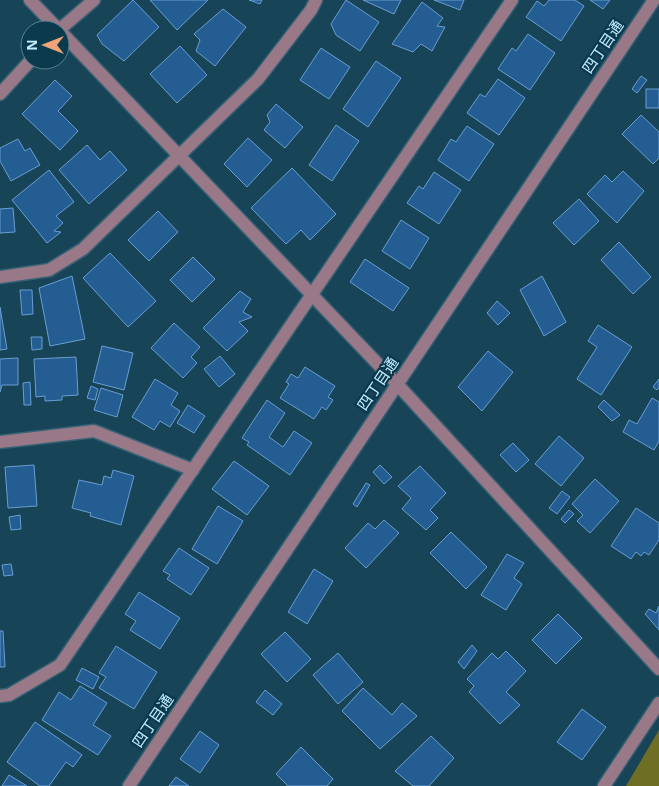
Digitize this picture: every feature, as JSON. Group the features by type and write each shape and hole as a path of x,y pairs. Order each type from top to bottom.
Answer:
{"street":[{"path":"30,0 49,20"},
{"path":"70,21 94,0"},
{"path":"0,277 49,270 83,249 258,79 311,10 316,0"},
{"path":"0,696 8,695 60,665 512,0"},
{"name":"四丁目通","path":"129,786 654,0"},
{"path":"70,41 313,294 659,669"},
{"path":"0,94 23,70"},
{"path":"0,442 94,431 193,470"},
{"path":"604,786 659,703"}],"shaded area":[{"path":"659,730 659,786 626,786"}],"building":[{"path":"133,0 159,27 124,61 102,44 97,35"},
{"path":"150,0 208,0 177,30"},
{"path":"249,0 262,0 260,4"},
{"path":"346,0 379,22 360,51 336,35 331,24"},
{"path":"363,0 401,0 394,14"},
{"path":"434,0 464,0 460,10"},
{"path":"549,0 575,0 584,6 561,41 526,17 537,1 544,6"},
{"path":"590,0 610,0 603,9"},
{"path":"422,2 443,18 437,26 445,27 432,51 421,44 413,52 392,44"},
{"path":"223,9 246,27 215,66 196,51 200,40 194,34"},
{"path":"528,34 555,53 530,90 498,69 512,48 516,51"},
{"path":"180,46 207,75 177,103 150,74"},
{"path":"321,48 350,67 329,99 300,80"},
{"path":"376,61 401,78 368,127 343,109"},
{"path":"641,76 647,80 637,93 632,89"},
{"path":"498,79 525,98 499,135 467,113 480,94 485,97"},
{"path":"55,80 72,96 58,111 78,131 60,150 22,114"},
{"path":"646,89 659,89 659,108 646,108"},
{"path":"276,104 303,127 285,148 264,130 270,122 267,115"},
{"path":"641,115 659,132 659,158 653,164 622,134"},
{"path":"336,125 359,141 332,181 309,165"},
{"path":"467,126 494,144 469,181 438,160 451,139 456,142"},
{"path":"248,138 272,160 247,187 224,164"},
{"path":"18,139 25,151 30,148 40,165 11,181 0,161 0,148"},
{"path":"87,145 100,160 110,151 127,170 89,204 59,170"},
{"path":"292,168 336,214 310,240 301,230 286,244 251,208"},
{"path":"49,170 74,202 56,216 63,223 54,231 61,232 47,243 12,200"},
{"path":"623,171 644,191 617,223 587,194 605,175 612,182"},
{"path":"434,172 461,190 439,224 407,203 419,186 423,189"},
{"path":"579,199 599,221 574,245 553,223"},
{"path":"13,208 15,232 0,233 0,209"},
{"path":"158,211 178,232 149,261 128,240"},
{"path":"401,220 429,238 410,269 382,251"},
{"path":"619,242 651,277 633,294 601,260"},
{"path":"110,253 156,301 128,327 83,278"},
{"path":"193,257 215,279 192,302 170,280"},
{"path":"365,259 409,288 393,311 350,282"},
{"path":"72,276 85,339 50,346 39,288"},
{"path":"542,276 566,322 544,336 520,290"},
{"path":"20,290 32,290 33,314 22,315"},
{"path":"240,291 251,299 243,312 252,317 239,322 248,331 227,351 203,328"},
{"path":"497,301 510,313 498,325 487,313"},
{"path":"0,307 7,349 0,350"},
{"path":"174,323 200,347 191,357 197,363 183,378 151,348"},
{"path":"598,325 632,347 601,395 577,379 597,347 588,341"},
{"path":"31,337 42,337 42,349 32,350"},
{"path":"102,346 133,353 124,390 93,382"},
{"path":"488,351 513,372 482,411 458,387"},
{"path":"220,356 235,374 219,387 204,369"},
{"path":"76,357 78,395 62,396 62,400 45,401 45,396 36,397 34,359"},
{"path":"18,358 18,385 2,385 0,392 0,359"},
{"path":"305,367 335,386 328,397 333,400 326,410 322,407 314,419 280,398 289,384 286,382 291,374 298,378"},
{"path":"155,379 178,393 171,405 180,411 170,427 160,421 154,430 132,417"},
{"path":"659,379 659,388 657,390 653,387"},
{"path":"30,382 31,405 24,405 23,383"},
{"path":"91,386 98,389 95,400 87,398"},
{"path":"101,388 123,395 117,417 94,410"},
{"path":"652,398 659,402 659,441 654,450 623,432 629,420 637,424"},
{"path":"267,400 285,413 269,437 283,447 294,431 312,443 290,475 247,445 249,442 242,438"},
{"path":"604,400 620,415 612,421 598,407"},
{"path":"188,405 205,416 194,433 177,423"},
{"path":"559,436 584,458 561,486 535,464"},
{"path":"513,443 529,460 516,472 500,455"},
{"path":"234,461 269,486 247,515 212,489"},
{"path":"34,465 37,506 8,508 5,467"},
{"path":"380,465 392,477 384,484 373,472"},
{"path":"420,466 446,493 430,510 438,518 426,530 402,509 411,498 398,486"},
{"path":"113,470 134,476 121,525 90,516 91,513 72,508 79,480 102,485 104,476 111,478"},
{"path":"595,479 619,501 590,533 577,521 583,515 572,504"},
{"path":"366,483 370,485 357,507 353,504"},
{"path":"562,491 570,497 557,514 549,508"},
{"path":"218,506 243,521 217,564 192,549"},
{"path":"636,508 659,523 659,540 649,555 644,552 641,556 636,552 631,559 611,546"},
{"path":"569,510 574,514 565,523 561,519"},
{"path":"20,515 21,529 11,530 9,517"},
{"path":"384,520 399,533 366,568 345,548 368,523 375,529"},
{"path":"451,532 487,567 466,589 430,553"},
{"path":"179,548 209,568 191,595 167,579 170,575 163,571"},
{"path":"507,554 524,563 514,578 522,584 506,610 481,595"},
{"path":"11,564 13,575 4,576 2,565"},
{"path":"314,569 333,581 307,624 288,612"},
{"path":"139,592 180,618 160,649 130,630 136,621 125,614"},
{"path":"659,606 659,630 645,614 649,609 656,613"},
{"path":"558,614 582,638 556,664 532,640"},
{"path":"0,631 3,631 5,667 0,667"},
{"path":"285,632 311,659 287,682 261,654"},
{"path":"472,645 477,651 464,669 458,662"},
{"path":"116,646 157,672 134,709 99,688 106,677 99,673"},
{"path":"506,651 526,671 506,692 520,705 500,724 469,692 474,686 467,679 492,653 498,659"},
{"path":"338,653 363,682 338,704 313,675"},
{"path":"82,668 99,677 93,689 76,680"},
{"path":"80,686 107,703 93,725 111,736 98,755 42,720 59,692 71,700"},
{"path":"363,688 392,715 402,703 417,716 380,749 342,711"},
{"path":"265,690 282,704 273,715 256,702"},
{"path":"582,709 606,727 582,760 557,742"},
{"path":"35,722 82,755 73,767 66,762 49,786 40,786 7,762"},
{"path":"200,731 219,745 200,773 180,759"},
{"path":"431,736 454,758 429,786 413,786 395,771"},
{"path":"301,747 333,779 327,786 288,786 276,774"},
{"path":"9,775 27,786 2,786"},
{"path":"176,777 189,786 169,786"}]}
